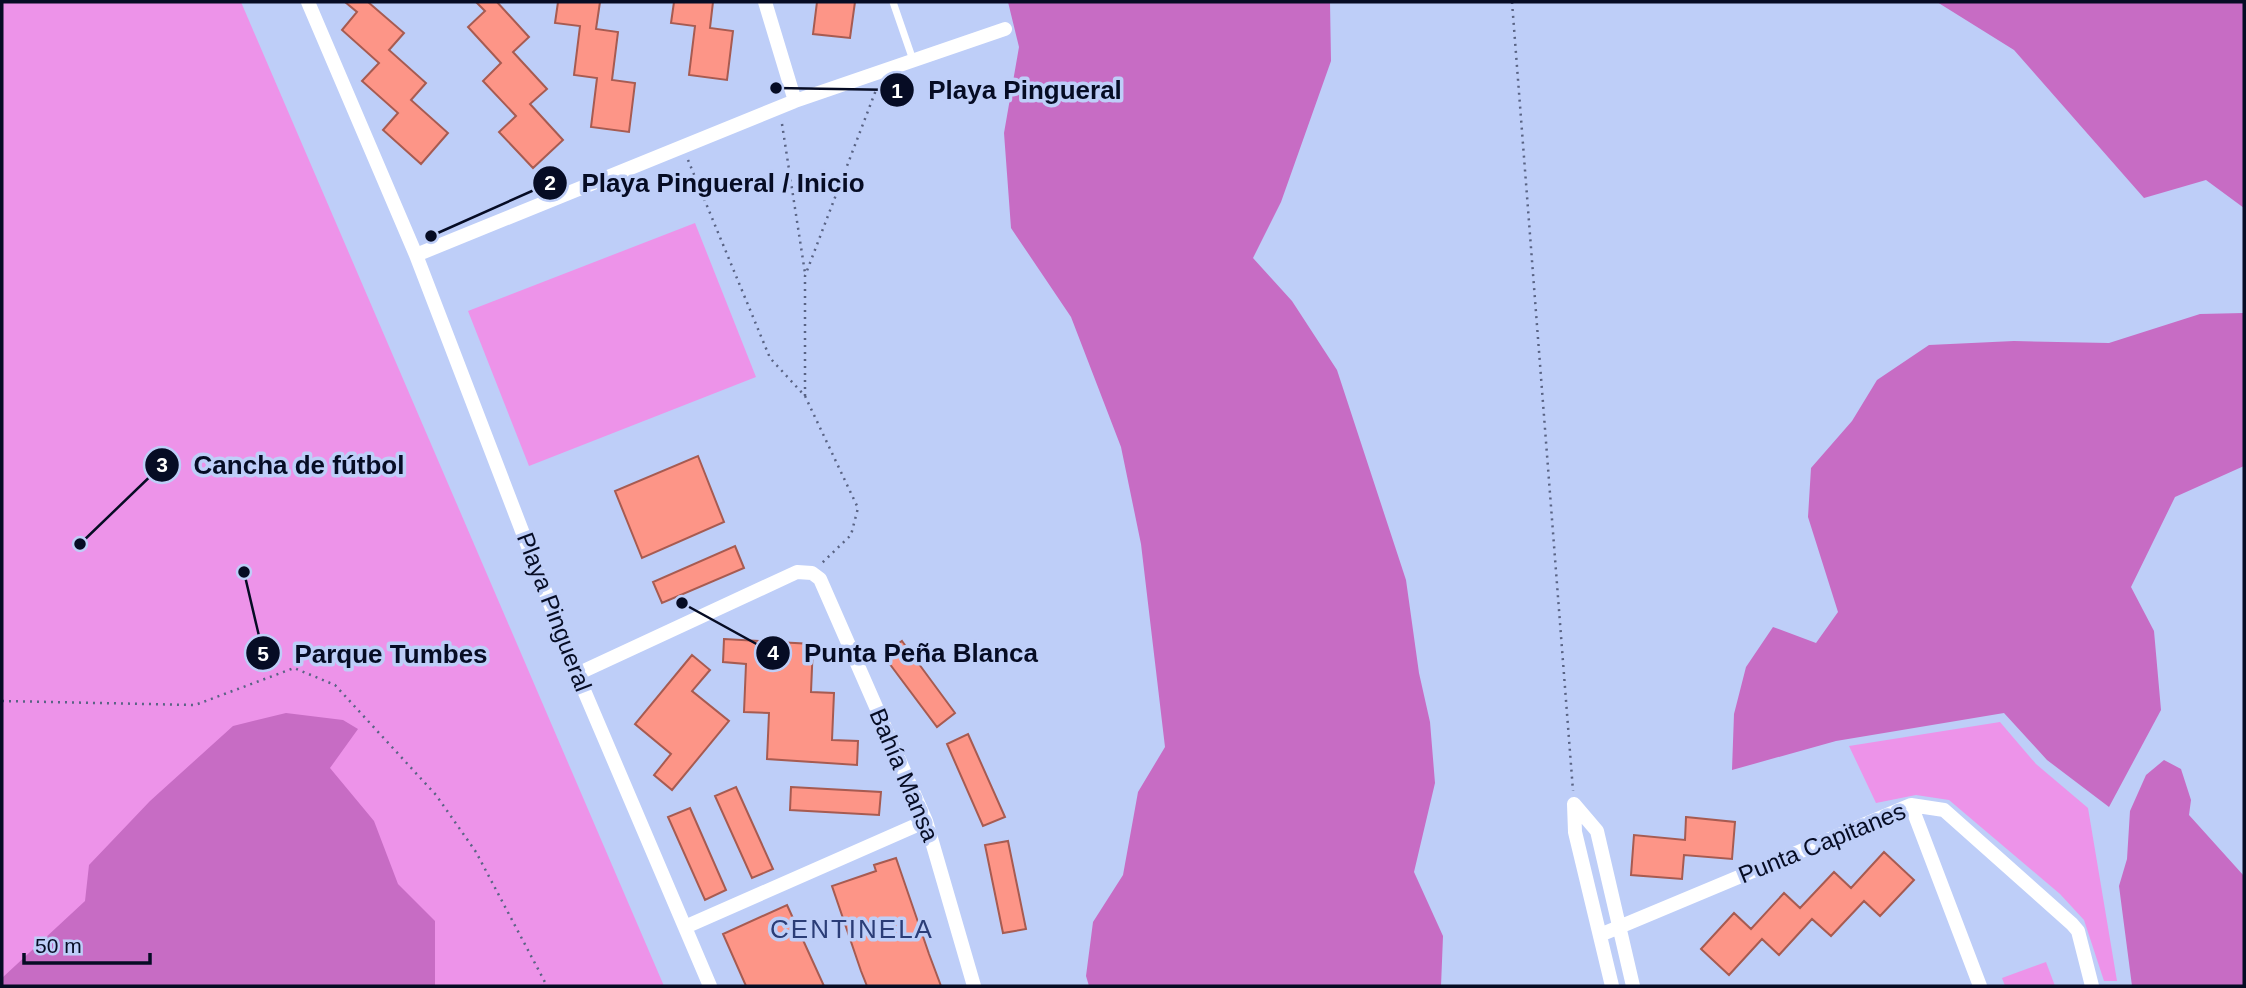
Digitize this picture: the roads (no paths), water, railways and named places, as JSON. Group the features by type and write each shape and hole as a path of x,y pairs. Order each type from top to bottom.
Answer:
{"street":[{"name":"Playa Pingueral","path":"308,2 416,255 577,674 710,986"},
{"path":"765,2 795,101"},
{"path":"416,255 795,101 1005,29"},
{"name":"Bahía Mansa","path":"577,674 797,572 812,573 820,579 926,821 974,986"},
{"path":"1612,986 1575,832 1574,804 1597,831 1633,986"},
{"path":"1911,805 1980,986"},
{"name":"Punta Capitanes","path":"1600,935 1911,805 1944,810 2072,924 2078,931 2092,986"},
{"path":"685,927 926,821"}],"lane":[{"path":"893,2 913,61"}],"place":[{"name":"Playa Pingueral","path":"776,88"},
{"name":"Playa Pingueral / Inicio","path":"431,236"},
{"name":"Cancha de fútbol","path":"80,544"},
{"name":"Parque Tumbes","path":"244,572"},
{"name":"Punta Peña Blanca","path":"682,603"}],"district":[{"name":"CENTINELA","path":"852,929"}]}
